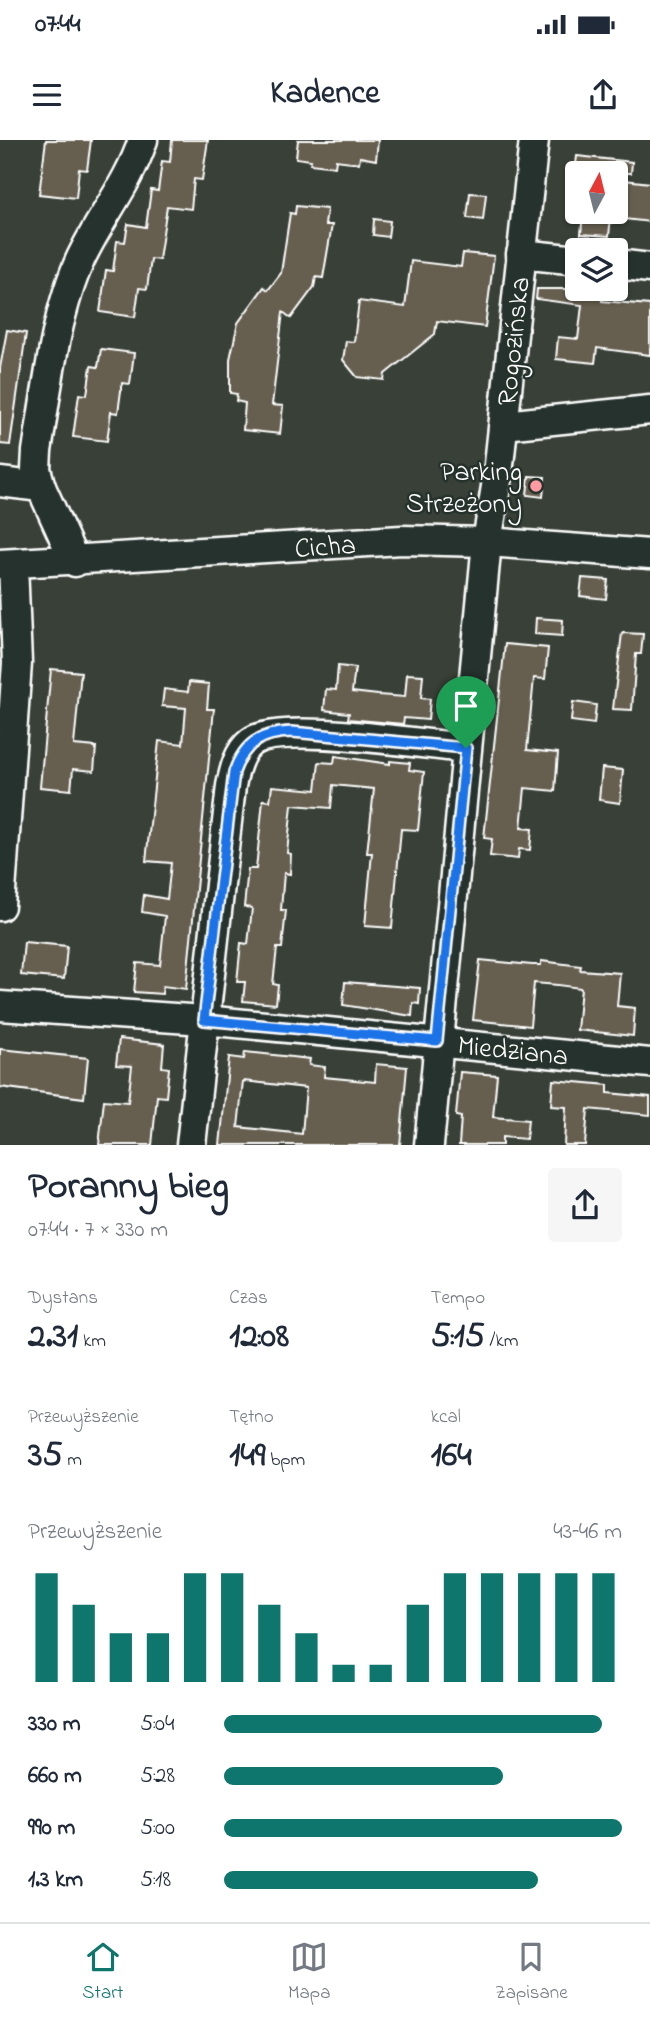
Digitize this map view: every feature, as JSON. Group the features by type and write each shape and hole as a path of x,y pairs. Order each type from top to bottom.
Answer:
{"street":[{"path":"75,562 41,487 36,469 37,451 71,287 81,258 133,165 143,140"},
{"name":"Rogozińska","path":"429,1145 487,542 503,425 534,140"},
{"path":"521,254 565,259"},
{"path":"628,265 650,268"},
{"path":"503,425 650,410"},
{"path":"0,482 41,487"},
{"name":"Cicha","path":"7,564 75,562 402,540 487,542 650,555"},
{"path":"0,906 17,663 7,564"},
{"path":"191,1145 231,786 240,756 250,743 263,736 292,732 466,748"},
{"name":"Miedziana","path":"0,1006 204,1020 650,1063"}],"building":[{"path":"46,140 91,140 87,170 79,169 76,198 39,194"},
{"path":"172,140 208,140 202,180 194,179 191,209 167,206 159,260 151,259 147,289 139,288 135,317 100,312 106,270 113,271 117,241 125,242 128,224 146,227 151,190 158,191 162,161 170,162"},
{"path":"298,140 378,140 376,160 360,157 359,163 336,160 335,167 310,164 311,160 296,158"},
{"path":"577,156 623,161 576,161"},
{"path":"628,162 632,162 631,173 628,173"},
{"path":"628,180 650,183 650,222 628,219"},
{"path":"470,193 486,194 483,220 467,218"},
{"path":"296,206 327,209 325,225 332,225 323,278 316,277 314,287 291,318 283,312 272,405 283,406 280,434 243,430 245,403 236,401 237,394 230,393 230,359 238,323 264,287 268,290 281,273 290,213 295,214"},
{"path":"374,219 390,221 388,237 373,235"},
{"path":"582,224 610,224 609,236 581,234"},
{"path":"463,253 494,256 485,327 437,321 435,334 385,374 384,380 357,377 343,360 346,341 354,342 359,301 405,307 411,261 461,267"},
{"path":"537,289 565,289 565,301 650,305 650,355 597,348 595,363 556,359 558,337 578,339 582,305 536,299"},
{"path":"7,330 26,333 10,445 0,444 0,368"},
{"path":"101,349 134,353 130,384 122,383 118,413 111,412 107,441 73,437 79,394 87,395 91,366 98,367"},
{"name":"Parking Strzeżony","path":"529,476 545,477 543,497 527,495"},
{"path":"582,578 608,580 606,599 580,596"},
{"path":"536,618 563,620 562,636 535,634"},
{"path":"622,633 643,634 641,654 636,654 632,710 613,709"},
{"path":"505,644 548,648 545,679 534,678 527,750 558,753 555,791 525,788 521,828 532,829 530,850 519,849 518,859 490,856 492,839 484,838"},
{"path":"338,666 355,668 352,692 378,695 405,697 407,674 423,675 421,698 430,699 428,720 404,718 403,724 348,719 349,713 324,710 326,689 336,690"},
{"path":"51,669 81,672 74,745 96,747 94,771 73,769 71,790 40,787"},
{"path":"189,682 209,684 207,709 214,709 186,989 163,986 162,994 134,992 137,963 160,965 165,916 142,912 144,895 167,899 171,863 146,861 159,741 183,744 186,708 162,706 164,689 188,692"},
{"path":"573,702 596,705 594,724 571,721"},
{"path":"335,756 390,764 390,761 410,763 409,770 424,772 418,830 401,829 392,928 365,926 372,853 367,853 374,789 333,785 331,808 292,805 287,853 291,854 290,874 284,873 281,910 286,910 282,948 277,948 273,984 278,985 276,1004 243,1001 245,982 237,982 241,943 248,944 252,908 244,907 248,869 256,869 263,800 270,801 272,786 316,790 319,762 334,763"},
{"path":"602,768 623,770 620,803 599,800"},
{"path":"24,942 67,946 64,979 21,975"},
{"path":"480,960 532,965 541,965 541,961 581,966 580,970 620,973 617,1006 635,1008 633,1036 577,1030 581,988 558,985 534,983 530,1026 473,1020"},
{"path":"345,982 420,988 419,1004 413,1003 412,1016 343,1005"},
{"path":"119,1039 164,1044 162,1067 169,1068 166,1097 157,1096 152,1145 99,1145 104,1100 128,1102 132,1066 116,1065"},
{"path":"0,1049 88,1058 84,1098 0,1087"},
{"path":"245,1052 310,1059 309,1065 325,1067 324,1077 375,1082 376,1064 407,1067 400,1145 220,1145 229,1057 244,1059","holes":["243,1081 306,1088 302,1134 238,1127"]},
{"path":"460,1072 497,1075 493,1117 528,1120 526,1139 502,1137 502,1145 459,1145 461,1117 456,1116"},
{"path":"553,1080 608,1085 608,1093 650,1097 650,1115 588,1109 585,1145 564,1145 566,1107 551,1106"}],"place":[{"name":"Parking Strzeżony","path":"536,486"}],"route":[{"path":"292,732 466,748 437,1041 204,1020 231,786 240,756 250,743 263,736 292,732"}]}
